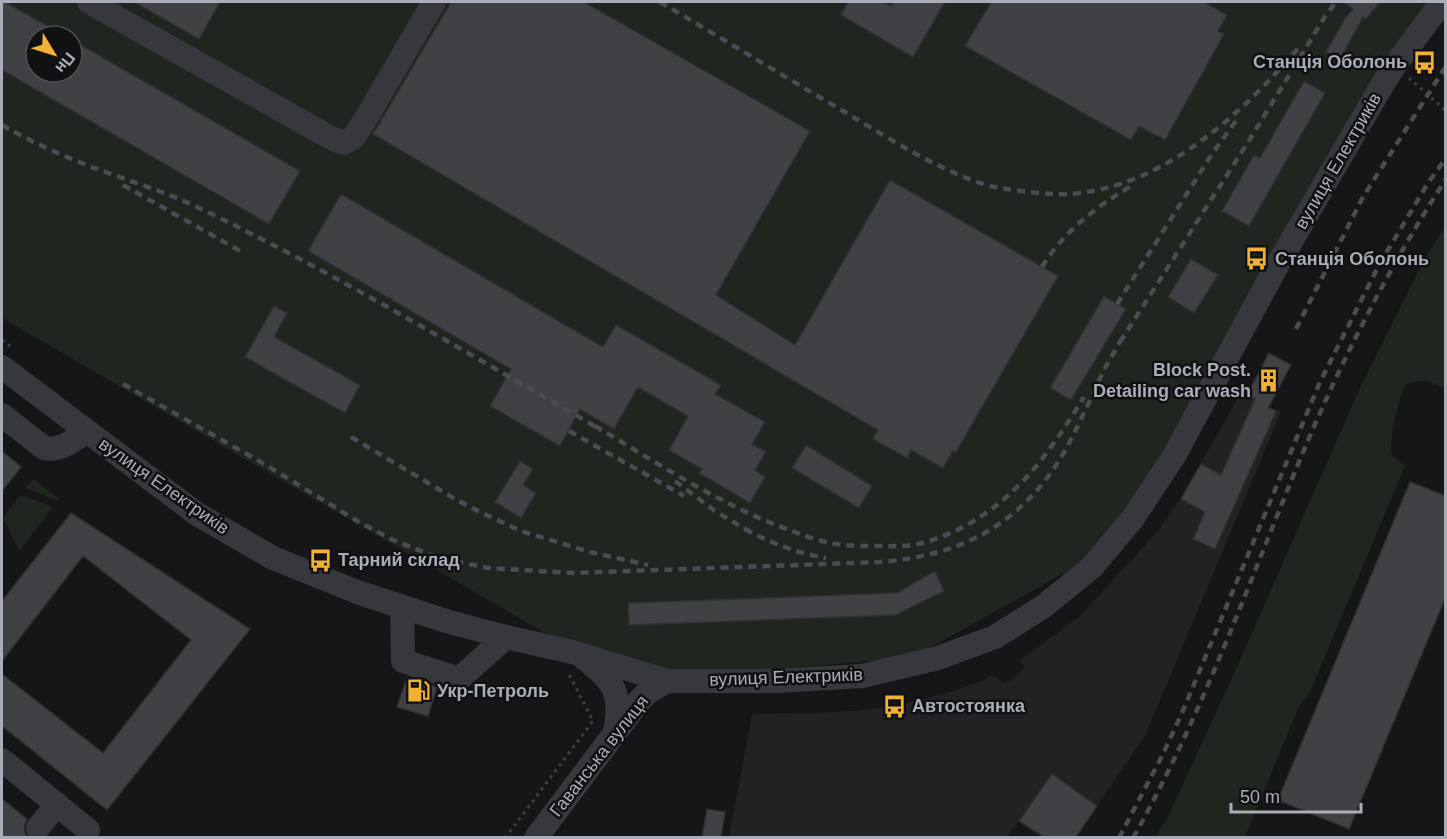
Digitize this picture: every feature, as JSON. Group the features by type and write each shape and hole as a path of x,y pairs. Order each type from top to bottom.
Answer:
{"street":[{"path":"89,2 343,143 350,141 356,133 434,2"},
{"name":"вулиця Електриків","path":"575,665 666,681 778,681 862,676 938,658 995,637 1044,606 1092,567 1133,518 1155,486 1274,270 1381,87 1442,2"},
{"name":"вулиця Електриків","path":"11,360 87,431 197,514 273,558 357,592 506,638 604,674 617,696 615,732"},
{"path":"2,415 44,448 52,450 66,445 87,431"},
{"path":"402,607 403,661 459,679 506,638"},
{"name":"Гаванська вулиця","path":"536,837 639,701 648,692 666,681"},
{"path":"2,760 88,830"},
{"path":"38,828 57,804"}],"path":[{"path":"2,340 11,360"},
{"path":"505,837 593,721 575,665"}],"shaded area":[{"path":"2,2 1436,2 1111,547 913,657 631,683 2,318"},
{"path":"1445,228 1445,389 1426,381 1405,385 1395,419 1391,454 1405,466 1310,692 1299,706 1245,837 1155,837 1167,819 1236,669 1360,388 1425,258"},
{"path":"1247,395 1281,412 1145,736 1097,806 1052,774 1007,837 729,838 752,714 820,713 894,706 944,694 982,681 992,675 1004,683 1011,680 1025,667 1019,661 1080,616 1158,531 1180,499 1238,398"},
{"path":"33,479 59,499 58,501 25,488"},
{"path":"21,495 53,507 19,551 3,517"}],"building":[{"path":"2,2 5,2 44,24 24,24 24,83 2,70"},
{"path":"134,2 220,2 199,39"},
{"path":"451,2 584,2 810,131 716,295 795,345 890,180 1058,276 956,452 953,451 943,468 911,450 907,458 873,439 878,430 373,134"},
{"path":"848,2 882,2 891,6 894,2 945,2 913,57 841,15"},
{"path":"991,2 1204,2 1227,15 1218,31 1224,34 1165,140 1139,126 1131,140 965,46"},
{"path":"1344,2 1380,2 1366,19 1363,17 1340,59 1326,52 1353,9"},
{"path":"84,47 300,171 269,224 26,84 84,84"},
{"path":"1304,81 1325,93 1249,226 1222,211 1254,155 1260,158"},
{"path":"341,194 603,347 616,325 721,385 715,394 765,422 752,444 766,452 755,470 765,477 750,503 699,473 702,469 669,450 688,416 638,387 614,429 580,409 560,446 490,406 511,369 308,251"},
{"path":"1191,259 1218,275 1194,313 1168,297"},
{"path":"1104,296 1126,309 1071,400 1050,388"},
{"path":"274,306 287,313 274,337 360,385 345,413 245,357"},
{"path":"1269,353 1291,365 1268,408 1276,411 1215,549 1193,539 1205,512 1181,499 1201,464 1221,475 1255,399 1247,395"},
{"path":"806,445 872,486 859,508 792,468"},
{"path":"2,451 21,467 2,491"},
{"path":"520,461 533,469 523,485 536,493 521,518 495,502"},
{"path":"1410,482 1446,496 1446,596 1349,829 1278,800"},
{"path":"71,513 250,629 107,810 2,726 2,674 103,753 191,640 83,556 2,661 2,601"},
{"path":"935,571 944,591 896,615 629,625 628,603 897,593"},
{"name":"Укр-Петроль","path":"407,677 437,687 428,716 397,707"},
{"path":"1052,774 1097,806 1076,837 1044,837 1019,821"},
{"path":"2,799 27,819 24,827 28,837 2,837"},
{"path":"707,809 725,812 721,837 702,837"}],"railway":[{"path":"660,2 927,160 980,183 1049,194 1069,194 1104,189 1137,178 1168,162 1198,143 1226,121 1253,97 1300,46"},
{"path":"1120,342 1336,2"},
{"path":"1296,329 1363,197 1446,66"},
{"path":"1117,304 1212,154 1238,118"},
{"path":"2,125 63,155 171,196 246,231 385,306 601,430"},
{"path":"1119,838 1182,713 1320,382 1379,265 1428,183 1446,158"},
{"path":"1133,838 1184,739 1312,431 1342,366 1391,271 1446,179"},
{"path":"123,185 242,252"},
{"path":"1042,267 1071,231 1105,202 1131,186"},
{"path":"123,384 266,465 359,522 393,540 439,558 488,568 574,573 880,562 909,559 961,544 984,533 1025,503 1060,459 1123,336"},
{"path":"595,426 716,497 766,521 830,543 854,546 901,546 918,544 945,536 995,507 1016,488 1044,456 1084,397"},
{"path":"569,431 684,496"},
{"path":"351,437 455,499 521,531 590,552 648,565"},
{"path":"675,481 715,511 752,533"},
{"path":"745,529 784,547 826,558"}],"place":[{"name":"Станція Оболонь","path":"1425,62"},
{"name":"Cтанція Оболонь","path":"1257,259"},
{"name":"Block Post. Detailing car wash","path":"1269,380"},
{"name":"Тарний склад","path":"320,560"},
{"name":"Укр-Петроль","path":"419,691"},
{"name":"Автостоянка","path":"894,706"}]}
